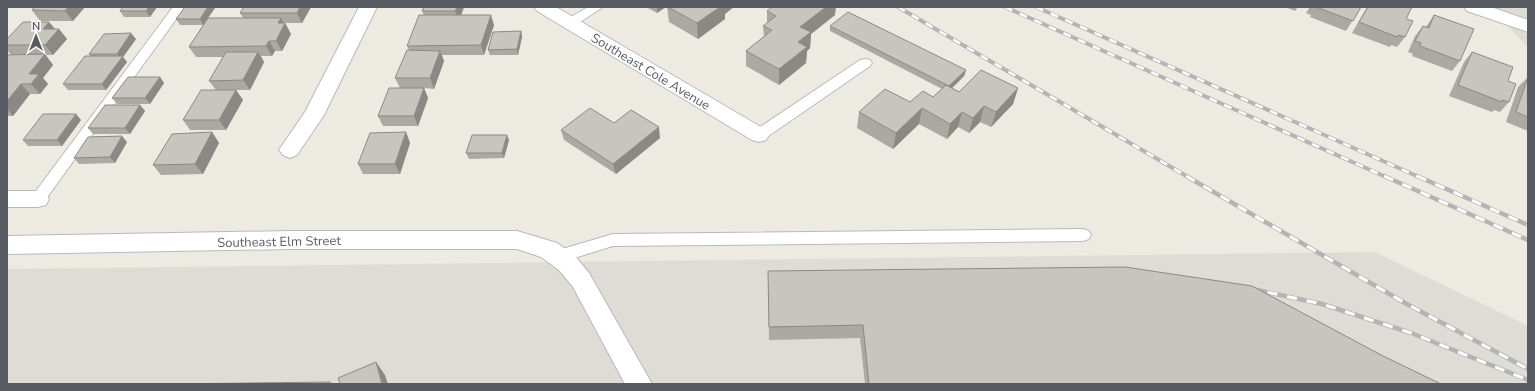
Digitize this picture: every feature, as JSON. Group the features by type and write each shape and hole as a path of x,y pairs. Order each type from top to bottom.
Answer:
{"street":[{"path":"290,150 314,115 368,7"},
{"name":"Southeast Cole Avenue","path":"543,7 759,135"},
{"path":"1473,7 1528,26"},
{"path":"7,199 38,199"},
{"name":"Southeast Elm Street","path":"7,245 290,240 517,240 554,253"},
{"path":"554,253 567,264 581,280 638,384"}],"lane":[{"path":"38,199 179,7"},
{"path":"570,23 597,7"},
{"path":"759,135 865,64"},
{"path":"554,253 613,240 1083,235"}],"shaded area":[{"path":"1491,7 1528,7 1528,48 1520,39"},
{"path":"1375,252 1528,326 1528,384 7,384 7,269"}],"building":[{"path":"35,7 68,7 65,11 32,10"},
{"path":"123,7 149,7 146,11 120,11"},
{"path":"185,7 208,7 200,19 176,19"},
{"path":"244,7 300,7 297,13 240,13"},
{"path":"424,7 457,7 455,11 422,11"},
{"path":"668,7 720,7 697,23"},
{"path":"772,7 826,7 800,27 811,32 798,42 807,47 779,69 746,51 772,30 763,26 776,16 767,11"},
{"path":"1316,7 1361,7 1353,21"},
{"path":"1368,7 1412,7 1406,19 1413,21 1405,37 1398,35 1397,37 1359,22"},
{"path":"848,12 966,70 949,86 830,26"},
{"path":"419,15 491,15 481,45 407,46"},
{"path":"1434,15 1474,29 1460,61 1420,46 1421,43 1415,41 1423,26 1429,28"},
{"path":"208,18 281,18 278,23 285,23 276,41 269,41 266,46 189,47"},
{"path":"23,22 49,22 43,29 59,29 45,45 7,45 7,39"},
{"path":"521,31 517,49 488,50 493,32"},
{"path":"131,33 117,54 89,54 104,34"},
{"path":"407,50 440,51 430,78 395,78"},
{"path":"226,52 258,52 243,80 209,81"},
{"path":"1472,52 1513,67 1508,81 1516,84 1509,102 1502,100 1502,102 1458,85"},
{"path":"45,54 29,74 39,74 31,84 21,84 7,101 7,55"},
{"path":"85,56 123,56 102,84 63,84"},
{"path":"981,70 1018,88 996,112 984,106 973,118 962,112 950,124 922,108 896,133 859,112 885,89 910,102 923,91 933,97 946,85 959,92"},
{"path":"128,77 160,77 145,98 112,98"},
{"path":"1528,77 1528,117 1516,112"},
{"path":"389,88 424,88 414,116 378,116"},
{"path":"201,90 236,90 219,120 183,120"},
{"path":"105,105 140,105 125,128 88,128"},
{"path":"590,108 614,123 631,110 659,127 613,164 561,130"},
{"path":"43,114 76,114 57,140 23,140"},
{"path":"212,132 195,164 153,165 172,134"},
{"path":"406,132 395,164 358,164 370,133"},
{"path":"472,135 507,135 502,153 466,153"},
{"path":"122,136 110,157 74,158 88,137"},
{"path":"1125,267 1252,286 1383,356 1441,384 869,384 863,325 769,327 768,271"},
{"path":"376,362 382,384 337,384 340,383 338,378"},
{"path":"330,382 331,384 168,384"}],"railway":[{"path":"898,7 1188,177"},
{"path":"1005,7 1386,177"},
{"path":"1036,7 1419,177"},
{"path":"1186,176 1405,303 1528,369"},
{"path":"1384,176 1528,240"},
{"path":"1417,176 1528,225"},
{"path":"1248,288 1322,304 1411,333 1528,380"}]}
